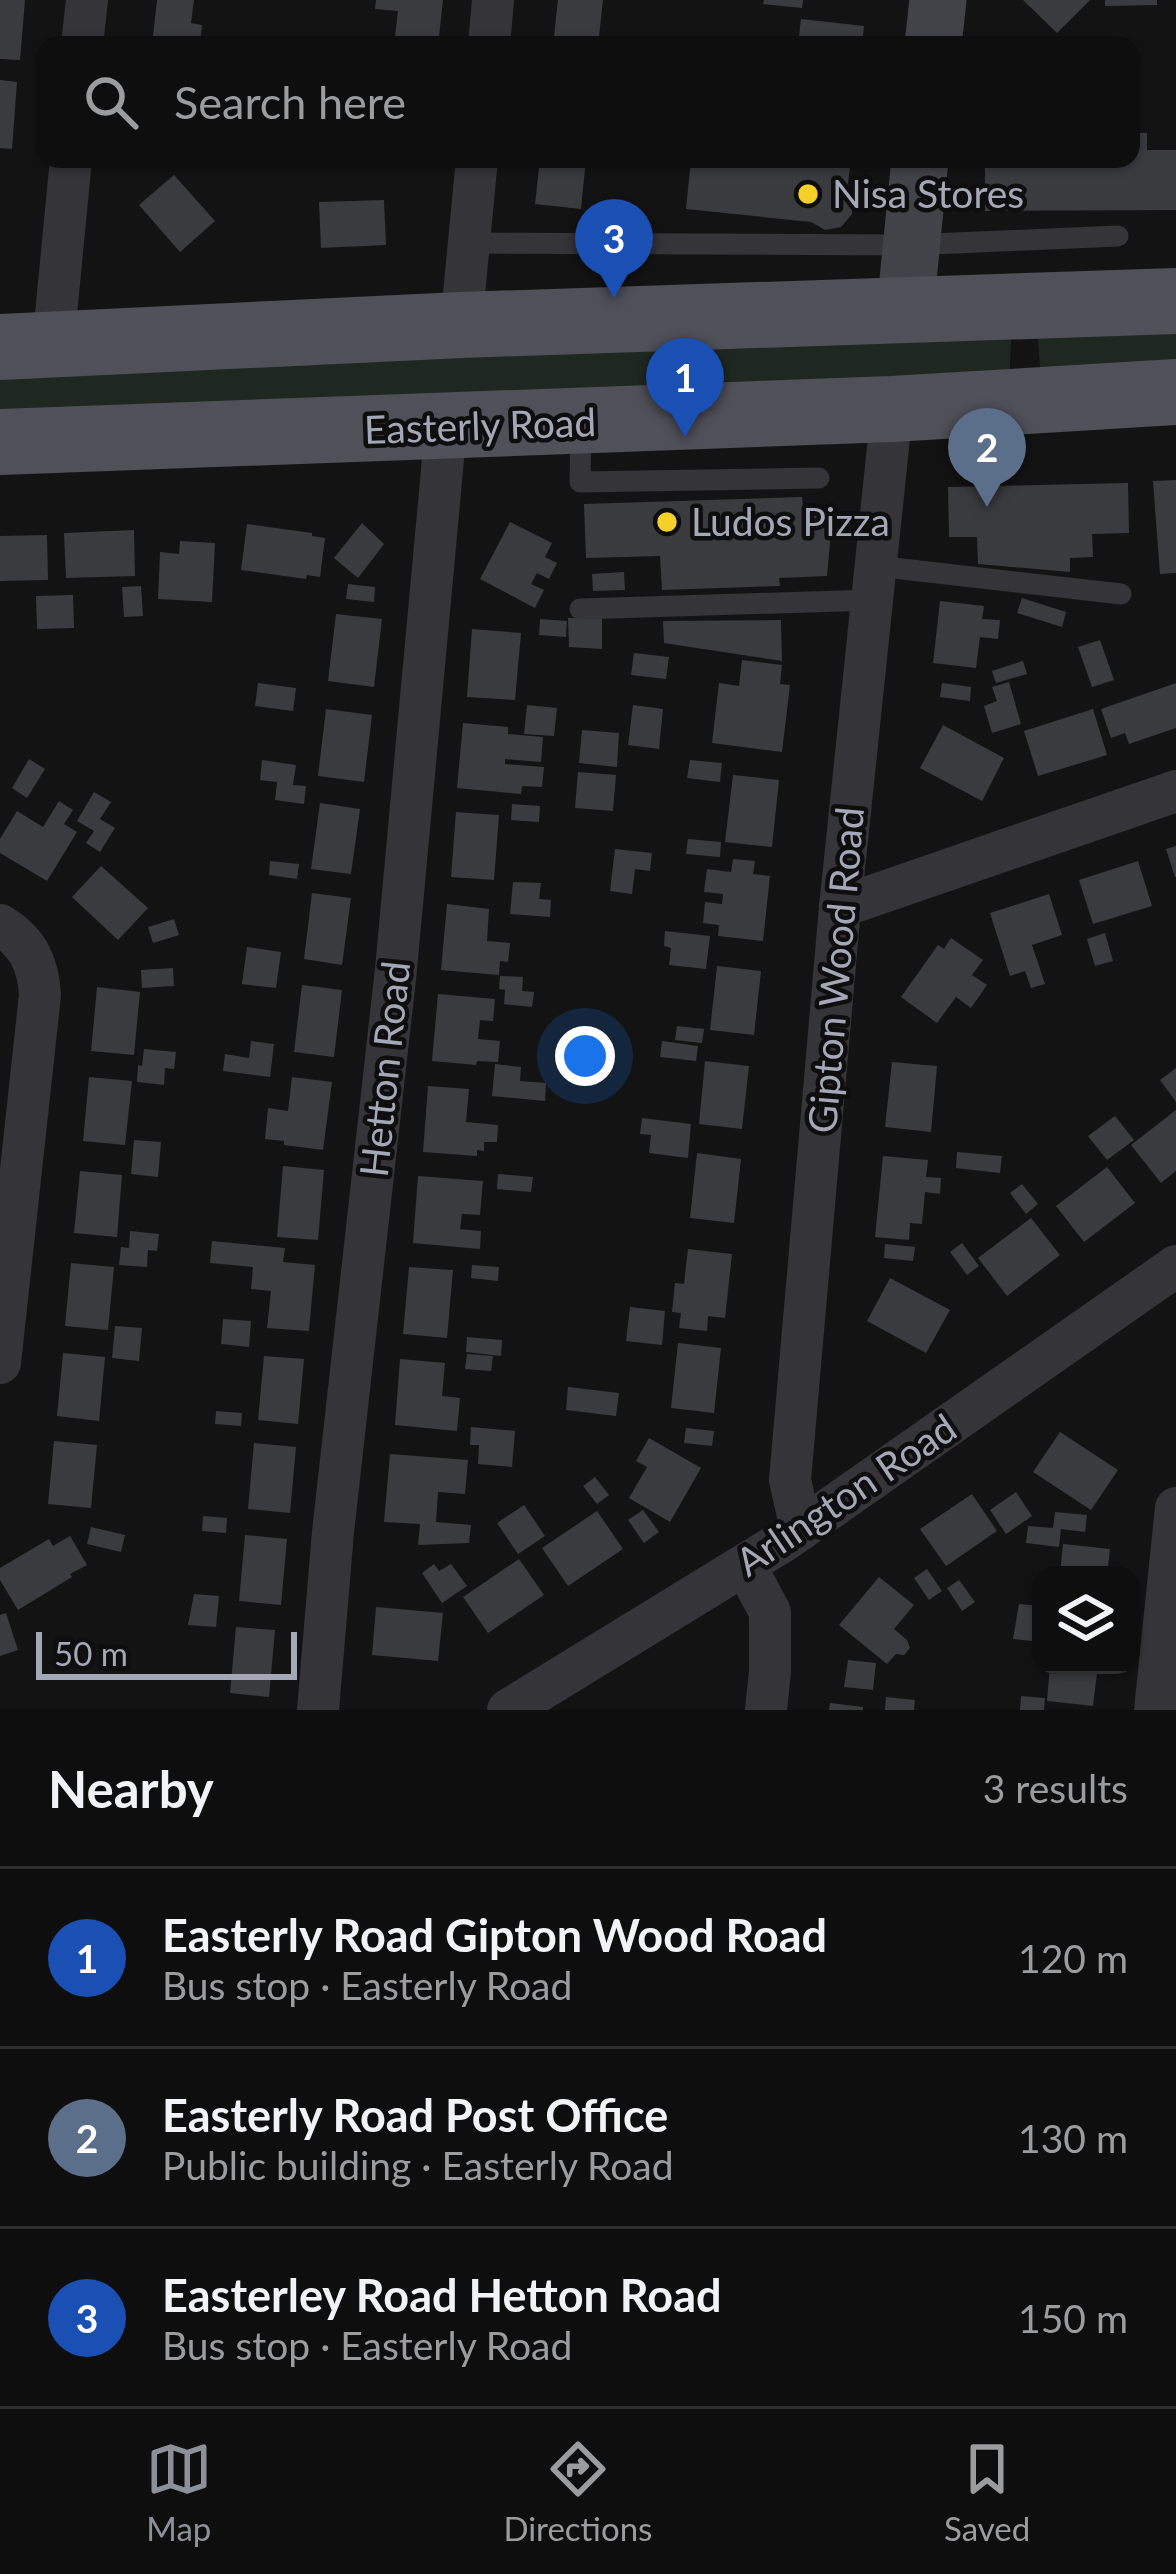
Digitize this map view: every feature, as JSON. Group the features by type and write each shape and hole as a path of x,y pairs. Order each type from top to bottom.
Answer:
{"main road":[{"path":"27,346 460,325 1176,301"},
{"name":"Easterly Road","path":"0,442 892,410 1176,392"}],"street":[{"path":"83,36 87,0"},
{"path":"490,36 494,0"},
{"path":"934,36 938,0"},
{"path":"27,346 69,168"},
{"path":"460,325 476,168"},
{"path":"905,310 919,168"},
{"name":"Gipton Wood Road","path":"801,1529 790,1480 840,907 892,410"},
{"name":"Hetton Road","path":"318,1710 397,969 446,427"},
{"path":"840,907 1176,791"},
{"path":"0,925 16,934 30,952 40,995 0,1363"},
{"name":"Arlington Road","path":"508,1710 801,1529 1174,1273"},
{"path":"1155,1710 1176,1508"},
{"path":"745,1565 770,1612 766,1710"}],"lane":[{"path":"469,244 910,244 1118,236"},
{"path":"581,422 580,482 819,478"},
{"path":"580,609 874,583 1120,594"}],"shaded area":[{"path":"1176,321 1176,377 1041,382 1037,325"},
{"path":"1012,326 1009,382 0,423 0,365"}],"building":[{"path":"0,0 25,0 20,60 0,59"},
{"path":"157,0 194,0 191,23 202,25 201,36 153,36"},
{"path":"376,0 443,0 439,36 395,36 398,11 375,9"},
{"path":"558,0 603,0 599,36 554,36"},
{"path":"764,0 803,0 802,8 763,4"},
{"path":"1023,0 1090,0 1057,33"},
{"path":"1105,0 1157,0 1157,5 1105,6"},
{"path":"801,19 864,26 863,36 799,36"},
{"path":"0,80 17,82 12,149 0,148"},
{"path":"1140,133 1147,133 1147,150 1176,150 1176,210 985,211 985,168 1140,168"},
{"path":"539,168 585,168 581,209 535,204"},
{"path":"690,168 850,168 847,191 852,214 841,227 825,230 811,222 686,209"},
{"path":"174,175 215,221 180,252 139,205"},
{"path":"384,200 386,245 321,248 319,202"},
{"path":"1176,480 1176,573 1160,574 1153,481"},
{"path":"1128,483 1129,533 1092,534 1093,557 1070,558 1070,572 978,564 977,537 949,537 948,487"},
{"path":"802,497 803,509 833,508 827,576 779,578 780,586 662,590 660,556 586,558 584,504"},
{"path":"510,522 552,543 545,557 557,563 549,579 537,573 531,584 544,590 535,608 480,579"},
{"path":"362,523 384,544 358,578 334,558"},
{"path":"247,524 325,538 320,577 241,570"},
{"path":"134,530 135,576 66,578 64,533"},
{"path":"47,535 48,580 0,581 0,536"},
{"path":"180,541 215,543 212,602 158,599 160,552 179,554"},
{"path":"624,572 625,590 593,591 592,574"},
{"path":"348,584 375,587 374,602 346,599"},
{"path":"141,586 143,616 124,617 122,587"},
{"path":"73,595 74,628 37,629 36,596"},
{"path":"1022,598 1066,612 1062,627 1017,613"},
{"path":"940,601 984,606 982,619 1000,620 998,639 980,637 976,668 933,663"},
{"path":"336,614 382,619 374,687 328,681"},
{"path":"568,618 602,618 602,649 569,647"},
{"path":"540,619 567,621 566,637 539,635"},
{"path":"781,620 782,661 664,643 663,621"},
{"path":"472,629 521,633 515,700 467,697"},
{"path":"1100,640 1114,680 1092,687 1078,647"},
{"path":"634,653 669,657 666,679 631,675"},
{"path":"742,660 782,665 780,684 790,685 782,752 712,743 719,683 739,686"},
{"path":"1023,661 1027,674 996,683 992,671"},
{"path":"1009,682 1021,724 992,733 984,706 997,701 992,687"},
{"path":"258,683 296,688 293,711 255,706"},
{"path":"942,683 971,687 970,701 940,697"},
{"path":"1176,683 1176,728 1129,744 1125,733 1111,738 1101,709"},
{"path":"527,705 557,708 554,736 524,734"},
{"path":"633,705 663,709 659,749 628,745"},
{"path":"326,709 372,715 364,782 318,776"},
{"path":"1093,709 1107,755 1038,776 1024,731"},
{"path":"463,723 508,727 508,734 543,737 541,762 505,759 505,764 544,767 542,787 522,786 521,794 457,788"},
{"path":"943,725 1004,758 982,801 920,768"},
{"path":"582,730 619,733 617,767 579,763"},
{"path":"29,759 45,769 27,798 12,788"},
{"path":"262,760 296,765 293,785 306,786 304,804 275,800 277,782 260,780"},
{"path":"690,760 722,763 720,782 687,778"},
{"path":"578,772 616,775 613,811 575,808"},
{"path":"733,775 779,780 772,847 725,842"},
{"path":"94,792 111,802 100,819 115,828 100,852 86,843 94,831 77,821"},
{"path":"59,801 73,810 64,824 77,832 47,881 0,853 0,839 17,811 43,827"},
{"path":"320,803 360,809 351,874 311,869"},
{"path":"512,804 540,806 539,822 511,820"},
{"path":"456,812 499,815 494,880 451,877"},
{"path":"688,839 721,842 720,857 686,854"},
{"path":"1176,846 1176,877 1175,877 1166,849"},
{"path":"615,849 652,853 650,871 635,869 632,894 610,891"},
{"path":"733,859 755,861 753,874 770,876 763,941 718,936 719,925 703,923 705,902 722,904 723,894 704,892 707,869 731,872"},
{"path":"270,861 299,864 297,879 269,875"},
{"path":"1138,861 1152,906 1093,924 1079,880"},
{"path":"101,866 148,908 118,940 72,897"},
{"path":"513,882 541,883 539,899 551,900 550,917 510,914"},
{"path":"312,893 351,898 342,965 304,959"},
{"path":"1049,894 1062,935 1032,945 1045,984 1031,988 1025,971 1010,976 990,913"},
{"path":"447,904 489,909 487,941 510,943 508,962 500,961 499,975 441,970"},
{"path":"174,919 179,935 153,943 148,927"},
{"path":"665,931 710,936 706,969 669,965 671,948 664,946"},
{"path":"1105,933 1113,961 1095,966 1087,939"},
{"path":"951,938 983,960 972,975 987,985 971,1008 956,997 937,1023 901,997 938,945 944,949"},
{"path":"247,947 281,952 276,988 242,984"},
{"path":"717,966 761,971 754,1035 710,1030"},
{"path":"173,968 174,986 142,988 141,970"},
{"path":"500,976 523,977 522,991 534,992 532,1007 504,1004"},
{"path":"302,985 342,990 334,1057 294,1052"},
{"path":"97,987 140,992 134,1055 91,1051"},
{"path":"438,994 495,999 493,1021 480,1020 478,1039 500,1041 498,1062 432,1061"},
{"path":"677,1026 704,1029 702,1043 675,1040"},
{"path":"251,1041 274,1044 270,1077 223,1071 225,1054 249,1058"},
{"path":"662,1041 698,1046 696,1061 660,1057"},
{"path":"144,1049 176,1052 174,1069 165,1068 164,1085 137,1082"},
{"path":"705,1061 749,1066 742,1129 699,1124"},
{"path":"892,1062 937,1066 931,1132 885,1127"},
{"path":"495,1064 521,1067 520,1081 546,1083 545,1101 492,1096"},
{"path":"1176,1068 1176,1102 1160,1080"},
{"path":"89,1077 132,1081 125,1145 83,1141"},
{"path":"292,1077 332,1082 323,1150 265,1139 268,1108 288,1111"},
{"path":"428,1086 469,1089 466,1122 498,1125 497,1142 484,1142 484,1151 477,1150 477,1156 423,1152"},
{"path":"1176,1110 1176,1171 1161,1183 1131,1145"},
{"path":"1115,1116 1134,1140 1107,1160 1088,1136"},
{"path":"642,1118 691,1124 688,1158 649,1153 651,1135 640,1134"},
{"path":"134,1140 161,1142 158,1177 131,1174"},
{"path":"957,1152 1002,1156 1000,1173 956,1168"},
{"path":"697,1153 741,1159 734,1223 690,1218"},
{"path":"883,1156 928,1160 926,1177 941,1178 940,1194 925,1192 922,1224 910,1223 909,1240 875,1237"},
{"path":"283,1166 324,1170 318,1240 277,1237"},
{"path":"1107,1167 1135,1203 1084,1242 1056,1206"},
{"path":"80,1171 122,1175 117,1237 74,1233"},
{"path":"498,1174 533,1177 531,1192 497,1189"},
{"path":"418,1176 483,1181 480,1215 462,1214 460,1229 481,1231 480,1249 413,1243"},
{"path":"1022,1184 1038,1204 1026,1214 1010,1193"},
{"path":"1031,1218 1060,1255 1007,1296 978,1258"},
{"path":"130,1231 159,1234 157,1251 148,1250 147,1267 119,1265 121,1247 129,1248"},
{"path":"212,1241 285,1248 283,1262 315,1265 309,1331 267,1328 271,1291 251,1289 253,1267 210,1263"},
{"path":"962,1243 979,1266 967,1275 950,1252"},
{"path":"885,1244 915,1247 913,1261 884,1258"},
{"path":"688,1249 732,1254 725,1318 708,1316 707,1331 679,1328 681,1313 672,1312 675,1283 684,1284"},
{"path":"71,1263 114,1267 108,1330 65,1326"},
{"path":"472,1265 499,1267 498,1281 471,1278"},
{"path":"409,1267 453,1270 447,1338 403,1334"},
{"path":"890,1278 950,1310 926,1353 867,1321"},
{"path":"630,1307 665,1311 662,1345 626,1341"},
{"path":"223,1319 251,1321 249,1347 221,1344"},
{"path":"115,1326 142,1328 139,1361 112,1358"},
{"path":"467,1337 502,1340 501,1356 466,1352"},
{"path":"678,1343 721,1348 714,1413 671,1408"},
{"path":"63,1353 105,1357 99,1421 57,1416"},
{"path":"467,1354 493,1356 491,1371 465,1369"},
{"path":"264,1356 304,1359 298,1424 258,1420"},
{"path":"400,1359 445,1363 442,1396 460,1398 457,1431 395,1425"},
{"path":"568,1387 619,1393 616,1416 566,1410"},
{"path":"216,1411 242,1413 241,1426 215,1424"},
{"path":"471,1427 515,1431 512,1467 478,1464 479,1445 470,1445"},
{"path":"686,1428 714,1431 712,1446 684,1443"},
{"path":"1060,1432 1118,1470 1091,1510 1033,1472"},
{"path":"649,1438 701,1468 670,1522 629,1498 647,1467 636,1461"},
{"path":"54,1441 97,1445 91,1508 48,1504"},
{"path":"254,1443 296,1447 290,1513 248,1509"},
{"path":"390,1454 468,1460 465,1494 438,1492 436,1522 471,1525 469,1543 418,1545 420,1524 384,1522"},
{"path":"595,1477 609,1495 597,1504 583,1486"},
{"path":"1016,1492 1032,1516 1006,1534 990,1510"},
{"path":"972,1494 997,1531 946,1566 920,1529"},
{"path":"524,1505 545,1536 518,1554 497,1523"},
{"path":"643,1510 659,1532 644,1543 628,1520"},
{"path":"597,1511 623,1549 568,1586 542,1548"},
{"path":"1055,1512 1087,1515 1085,1532 1061,1529 1059,1547 1026,1543 1028,1526 1053,1528"},
{"path":"203,1516 227,1518 226,1533 202,1531"},
{"path":"91,1527 125,1535 121,1552 87,1544"},
{"path":"245,1535 287,1539 281,1605 239,1601"},
{"path":"70,1536 87,1565 18,1610 0,1580 0,1568 49,1539 53,1546"},
{"path":"1063,1544 1110,1549 1108,1566 1061,1566"},
{"path":"519,1559 544,1595 488,1633 463,1597"},
{"path":"434,1564 439,1571 451,1564 467,1586 442,1603 422,1573"},
{"path":"927,1569 942,1591 929,1600 914,1578"},
{"path":"879,1577 914,1605 894,1629 910,1648 887,1664 839,1625"},
{"path":"959,1580 975,1602 962,1611 947,1588"},
{"path":"194,1594 219,1596 216,1627 188,1625"},
{"path":"1019,1604 1032,1605 1032,1641 1013,1639"},
{"path":"376,1607 443,1613 438,1661 372,1655"},
{"path":"6,1613 18,1650 0,1656 0,1615"},
{"path":"236,1627 275,1630 269,1697 230,1693"},
{"path":"848,1660 876,1663 873,1690 844,1687"},
{"path":"1049,1674 1097,1674 1093,1706 1047,1701"},
{"path":"1021,1696 1045,1698 1044,1710 1020,1710"},
{"path":"886,1697 915,1700 914,1710 885,1710"},
{"path":"830,1703 863,1707 863,1710 829,1710"}],"place":[{"name":"Nisa Stores","path":"808,194"},
{"name":"Easterley Road Hetton Road","path":"614,298"},
{"name":"Easterly Road Gipton Wood Road","path":"685,437"},
{"name":"Easterly Road Post Office","path":"987,507"},
{"name":"Ludos Pizza","path":"667,522"}]}
